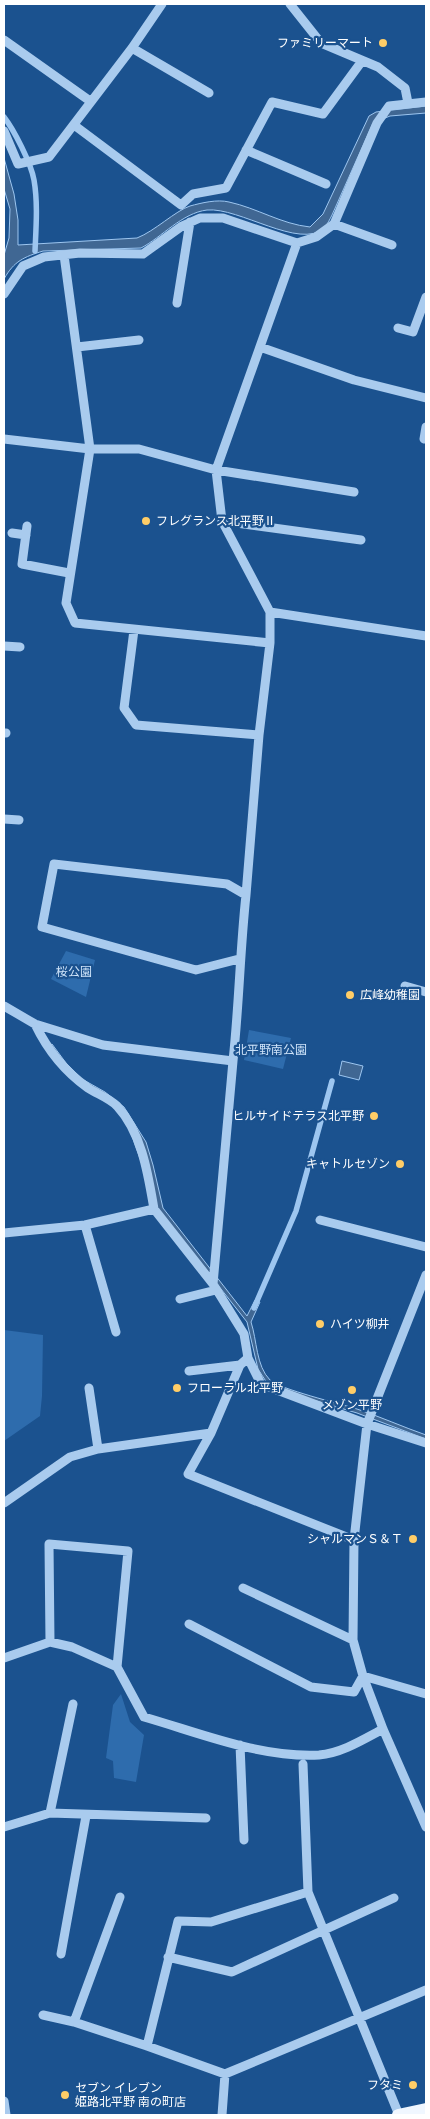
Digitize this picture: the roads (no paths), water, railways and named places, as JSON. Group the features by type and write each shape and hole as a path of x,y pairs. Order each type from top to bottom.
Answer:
{"main road":[{"path":"399,2115 426,2109"}],"street":[{"path":"290,4 321,43 378,67 405,88 408,104"},
{"path":"4,131 18,164 49,157 132,48 159,5"},
{"path":"4,40 90,102"},
{"path":"132,48 209,93"},
{"path":"74,125 181,205 193,194 226,188 272,102 323,114 362,61"},
{"path":"4,294 23,266 44,257 107,253 143,254 182,226 200,218 223,218 297,243 316,237 334,224 378,123 389,106 426,102"},
{"path":"246,150 326,184"},
{"path":"177,303 190,222"},
{"path":"334,224 392,245"},
{"path":"214,1287 214,1264 239,1010 239,959 259,735 270,643 270,612 222,521 216,470 297,243"},
{"path":"64,255 90,449 69,573 66,604 75,623 270,643"},
{"path":"398,328 413,332 426,297"},
{"path":"77,347 139,340"},
{"path":"260,346 354,380 426,398"},
{"path":"424,439 426,427"},
{"path":"4,439 90,449 139,450 216,470 354,492"},
{"path":"222,521 361,540"},
{"path":"12,532 27,531 22,564 69,573"},
{"path":"270,612 426,636"},
{"path":"134,630 124,708 136,725 259,735"},
{"path":"4,646 20,647"},
{"path":"4,819 19,820"},
{"path":"239,959 196,970 42,926 54,864 227,884 246,895"},
{"path":"404,986 426,992"},
{"path":"4,1006 35,1024 104,1044 233,1061"},
{"path":"35,1024 46,1045 66,1069 87,1087 116,1106 130,1126 147,1165 154,1209 214,1287 244,1334 248,1358 262,1384 368,1424 426,1443"},
{"path":"4,1233 84,1226 154,1209"},
{"path":"320,1220 426,1247"},
{"path":"84,1226 116,1332"},
{"path":"426,1275 368,1424 354,1540 353,1640 383,1729 426,1827"},
{"path":"180,1299 214,1287"},
{"path":"248,1358 240,1365 211,1433 188,1474 354,1540"},
{"path":"189,1371 240,1365"},
{"path":"90,1388 98,1449"},
{"path":"4,1503 70,1457 98,1449 211,1433"},
{"path":"50,1642 49,1544 128,1551 117,1667 144,1717 240,1745 276,1752 321,1755 347,1747 383,1729"},
{"path":"243,1588 353,1640"},
{"path":"189,1624 311,1687 354,1692 364,1676"},
{"path":"4,1658 50,1642 72,1647 117,1667"},
{"path":"364,1676 426,1694"},
{"path":"50,1813 73,1704"},
{"path":"240,1745 244,1840"},
{"path":"303,1764 308,1892 399,2115"},
{"path":"4,1828 50,1813 86,1816 206,1818"},
{"path":"61,1954 86,1816"},
{"path":"147,2046 178,1922 211,1922 308,1892"},
{"path":"74,2022 120,1897"},
{"path":"168,1957 232,1972 394,1898"},
{"path":"43,2015 74,2022 225,2074 426,1990"},
{"path":"222,2115 225,2074"},
{"path":"4,2101 6,2115"}],"waterway":[{"path":"4,117 22,147 34,180 36,207 35,251"},
{"path":"254,1308 296,1211 332,1081"}],"place":[{"name":"ファミリーマート","path":"383,43"},
{"name":"フレグランス北平野Ⅱ","path":"146,521"},
{"name":"広峰幼稚園","path":"350,995"},
{"name":"ヒルサイドテラス北平野","path":"374,1116"},
{"name":"キャトルセゾン","path":"400,1164"},
{"name":"ハイツ柳井","path":"320,1324"},
{"name":"フローラル北平野","path":"177,1388"},
{"name":"メゾン平野","path":"352,1390"},
{"name":"シャルマンＳ＆Ｔ","path":"413,1539"},
{"name":"フタミ","path":"413,2085"},
{"name":"セブン イレブン 姫路北平野 南の町店","path":"65,2095"}],"park label":[{"name":"桜公園","path":"74,972"},
{"name":"北平野南公園","path":"271,1050"}]}
